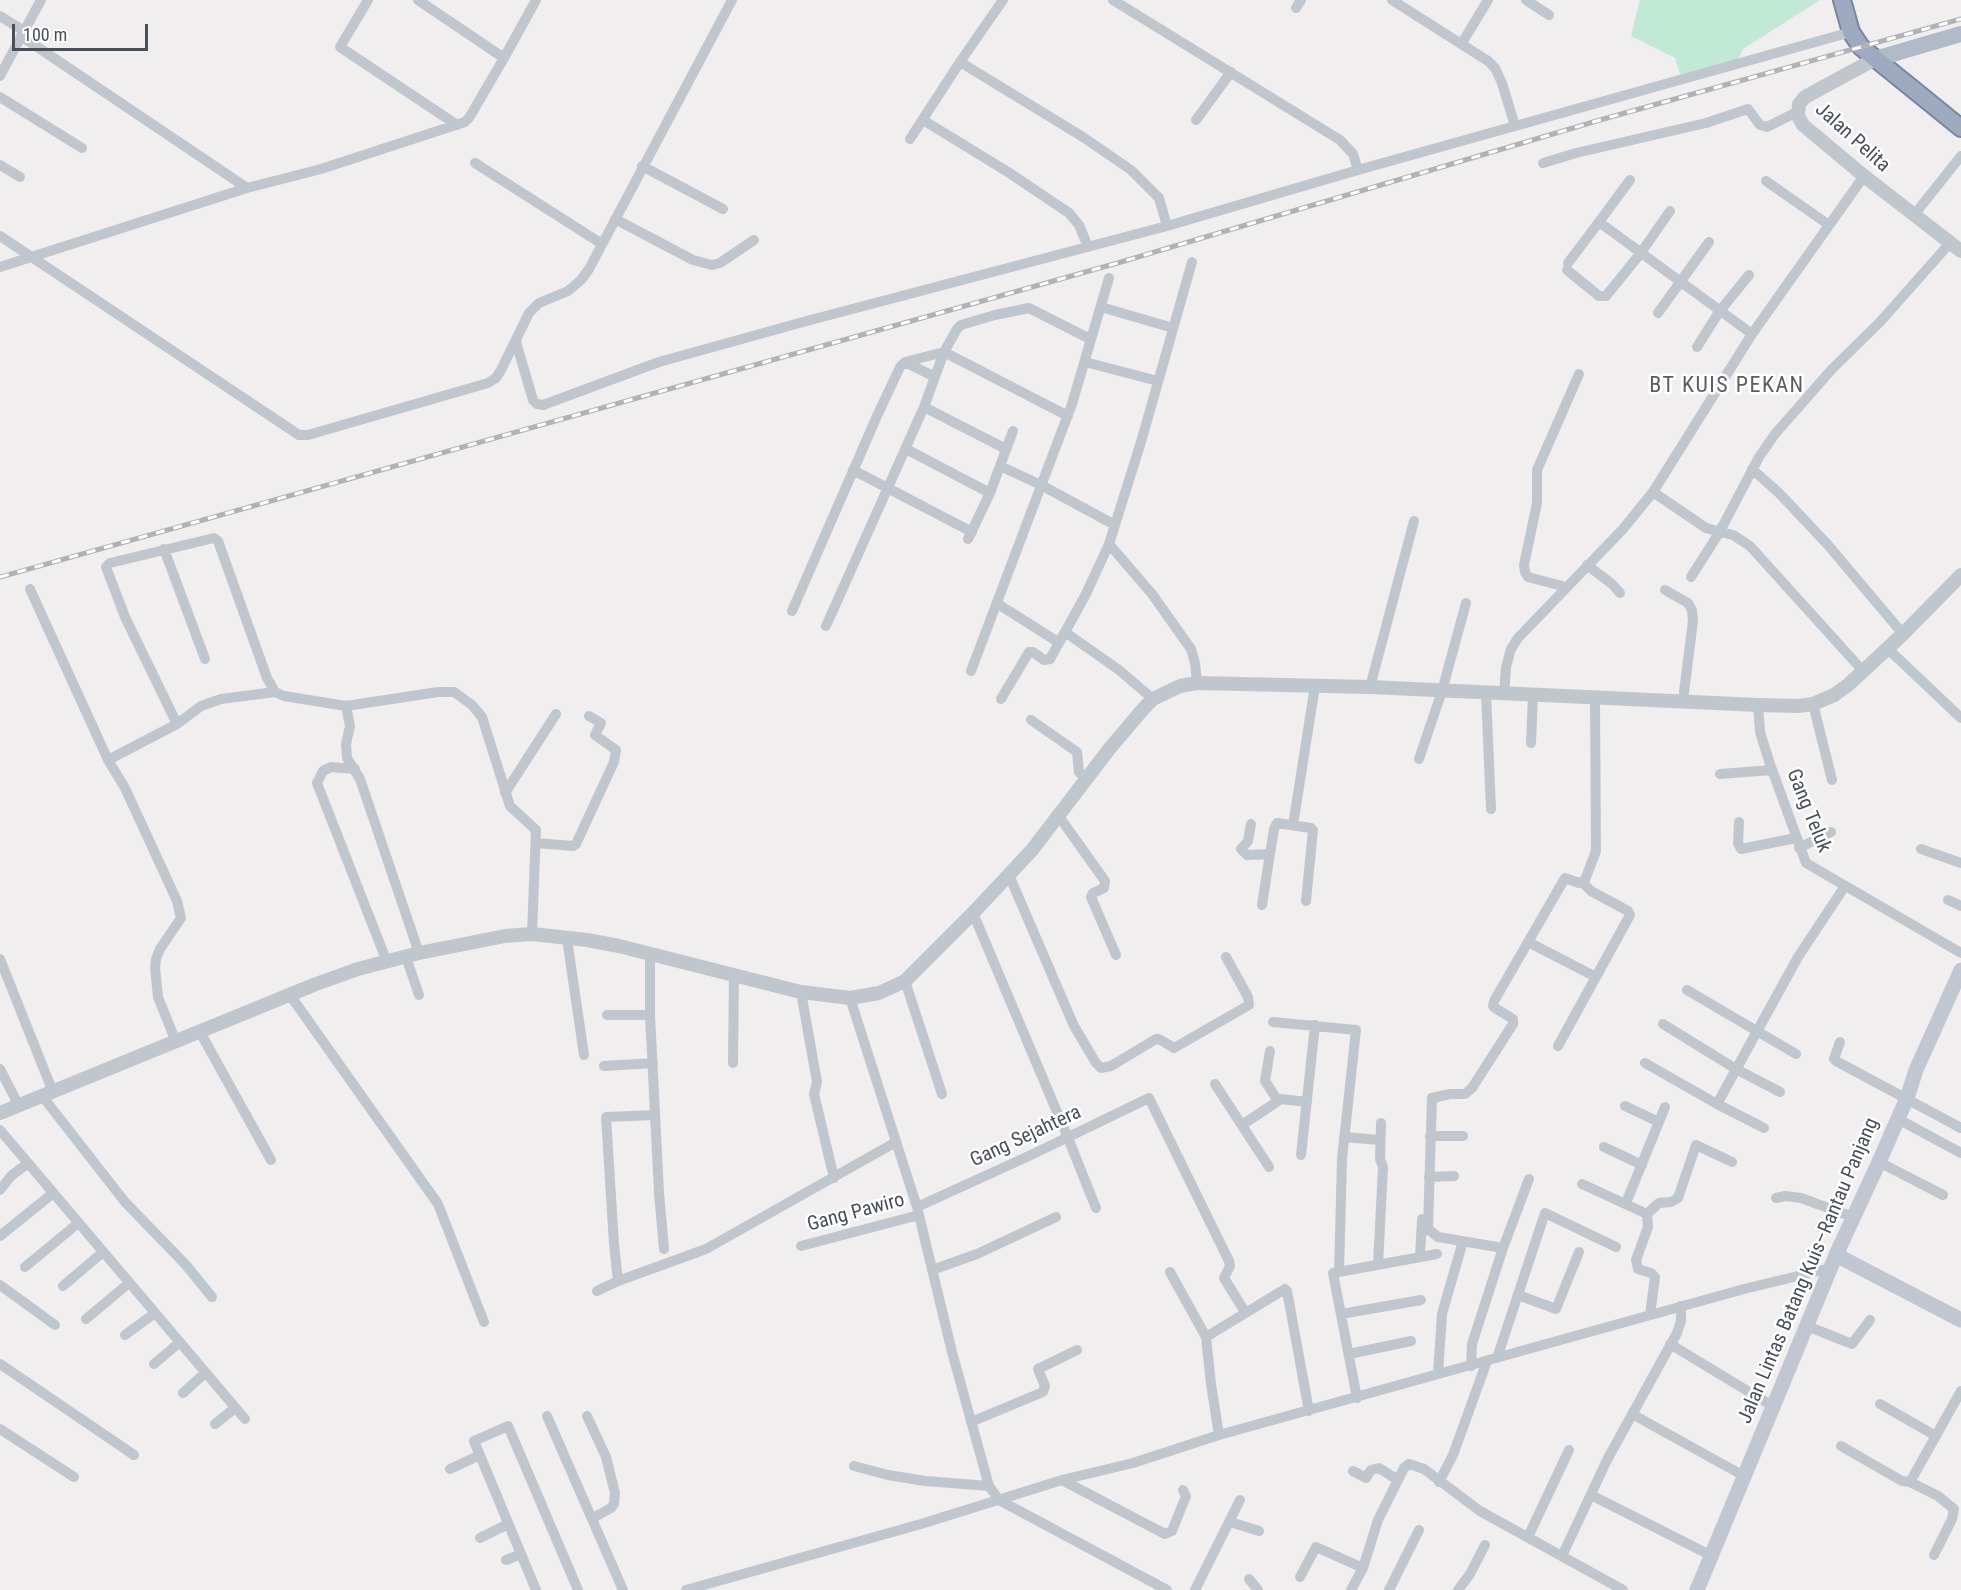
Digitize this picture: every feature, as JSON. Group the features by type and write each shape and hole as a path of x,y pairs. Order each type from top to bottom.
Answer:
{"highway":[{"path":"1842,0 1855,40 1875,59 1961,128"}],"main road":[{"path":"1875,59 1961,34"},
{"name":"Jalan Lintas Batang Kuis–Rantau Panjang","path":"1697,1590 1833,1261 1898,1119 1916,1070 1961,970"},
{"path":"1833,1261 1961,1320"}],"street":[{"path":"0,76 41,0"},
{"path":"368,0 340,47 457,125"},
{"path":"417,0 504,58"},
{"path":"0,236 39,264 302,436 493,381 501,370 529,314 540,303 568,291 581,280 732,0"},
{"path":"910,139 1003,0"},
{"path":"1113,0 1340,140 1353,154 1358,170"},
{"path":"1392,0 1481,55 1495,68 1515,126"},
{"path":"1462,43 1488,0"},
{"path":"1526,0 1550,15"},
{"path":"0,267 247,188 321,169 457,125 469,118 504,58 531,2"},
{"path":"0,16 247,188"},
{"path":"516,342 533,400 543,405 659,362 1167,226 1851,32"},
{"name":"Jalan Pelita","path":"1875,59 1805,97 1799,104 1797,112 1803,125 1955,247"},
{"path":"960,62 1092,143 1131,170 1159,198 1167,226"},
{"path":"1196,120 1231,72"},
{"path":"0,97 82,148"},
{"path":"1543,163 1576,153 1706,123 1748,110 1760,125 1767,128 1797,112"},
{"path":"923,120 1008,172 1069,213 1079,225 1088,247"},
{"path":"1914,215 1961,156"},
{"path":"475,163 602,244"},
{"path":"0,165 20,177"},
{"path":"642,166 723,209"},
{"path":"1504,694 1506,668 1511,649 1524,630 1623,529 1653,492 1752,334 1864,176"},
{"path":"1630,180 1567,266 1599,296 1610,294 1670,211"},
{"path":"1766,181 1829,225"},
{"path":"615,219 693,260 712,265 720,263 753,240"},
{"path":"615,219 686,255 705,262 734,267"},
{"path":"1599,222 1752,334"},
{"path":"1658,313 1709,242"},
{"path":"1691,577 1719,533 1752,469 1775,434 1824,377 1955,247"},
{"path":"1001,699 1027,653 1032,652 1048,660 1086,594 1109,544 1192,262"},
{"path":"1697,346 1719,312 1749,275"},
{"path":"971,671 1068,416 1109,278"},
{"path":"1101,307 1173,327"},
{"path":"826,626 924,407 944,352 961,325 1025,308 1032,309 1090,339"},
{"path":"792,611 853,470 900,367 905,362 944,352 1068,416"},
{"path":"905,362 935,377"},
{"path":"1085,362 1158,381"},
{"path":"1566,587 1528,577 1524,572 1524,565 1537,503 1537,470 1579,374"},
{"path":"924,407 1006,449"},
{"path":"853,470 970,536 990,493 1013,431"},
{"path":"906,448 990,493"},
{"path":"1000,466 1041,485 1114,525"},
{"path":"1752,469 1779,493 1828,545 1903,634"},
{"path":"1653,492 1706,528 1733,535 1750,546 1863,671"},
{"path":"1370,687 1414,521"},
{"path":"177,724 125,617 106,569 110,563 211,537 219,541 274,692"},
{"path":"1109,544 1152,594 1191,649 1196,663 1197,683"},
{"path":"164,549 205,659"},
{"path":"1587,566 1612,584 1620,593"},
{"path":"0,1113 358,969 487,939 532,934 587,940 650,953 801,992 850,998 879,993 905,981 973,914 1032,850 1110,748 1153,699 1180,686 1197,683 1370,687 1758,705 1814,704 1834,695 1848,685 1903,634 1961,574"},
{"path":"30,589 108,760 125,788 180,909 181,918 160,949 155,968 158,998 177,1042"},
{"path":"1665,590 1688,603 1692,610 1693,621 1683,700"},
{"path":"1419,759 1442,691 1466,603"},
{"path":"998,604 1058,642"},
{"path":"1065,632 1119,670 1153,699"},
{"path":"1887,648 1961,718"},
{"path":"1293,825 1315,686"},
{"path":"108,760 177,724 201,706 220,699 274,692 284,696 346,706 438,692 454,692 472,705 482,717 510,806 535,827 532,934"},
{"path":"1486,693 1491,809"},
{"path":"1531,742 1533,696"},
{"path":"1582,882 1585,880 1596,851 1595,698"},
{"path":"1814,704 1832,780"},
{"name":"Gang Teluk","path":"1758,705 1760,732 1772,770 1797,843 1809,866 1961,953"},
{"path":"346,706 350,726 347,758 360,779 412,955 419,995"},
{"path":"505,793 556,714"},
{"path":"536,843 573,846 576,844 614,762 616,750 595,735 601,723 589,716"},
{"path":"1031,720 1077,752 1079,772 1086,780"},
{"path":"354,770 331,767 323,771 317,783 387,962"},
{"path":"1720,774 1772,770"},
{"path":"1058,815 1106,882 1104,888 1094,892 1091,897 1116,955"},
{"path":"1739,822 1738,843 1741,849 1797,843 1831,832"},
{"path":"1251,824 1248,841 1243,846 1242,852 1246,855 1270,854"},
{"path":"1262,906 1276,824 1313,830 1306,901"},
{"path":"1921,849 1961,863"},
{"path":"1009,876 1074,1026 1101,1068 1111,1066 1156,1039 1174,1048 1249,1005 1248,997 1226,957"},
{"path":"1503,1248 1438,1237 1428,1229 1432,1097 1469,1092 1511,1029 1512,1019 1493,1006 1565,878 1582,882 1591,891 1628,910 1630,915 1558,1046"},
{"path":"1717,1104 1798,957 1845,886"},
{"path":"1948,900 1961,906"},
{"path":"973,914 1096,1208"},
{"path":"567,939 584,1055"},
{"path":"1528,942 1596,977"},
{"path":"650,953 650,1015 664,1249"},
{"path":"0,958 48,1094 125,1202 186,1265 212,1297"},
{"path":"733,1063 734,974"},
{"path":"905,981 942,1094"},
{"path":"1687,990 1796,1054"},
{"path":"801,992 817,1082 814,1094 834,1178"},
{"path":"290,995 438,1204 484,1322"},
{"path":"850,998 918,1211 989,1486 999,1500 1167,1590"},
{"path":"607,1015 650,1015"},
{"path":"1273,1022 1356,1030 1342,1159 1339,1272"},
{"path":"1663,1024 1736,1069 1780,1092"},
{"path":"1301,1155 1315,1025"},
{"path":"200,1032 272,1160"},
{"path":"1840,1042 1834,1059 1836,1061 1961,1128"},
{"path":"1270,1051 1265,1081 1278,1101"},
{"path":"1645,1062 1717,1104 1764,1128"},
{"path":"604,1066 653,1063"},
{"path":"0,1069 19,1106"},
{"path":"1215,1084 1269,1167"},
{"name":"Gang Sejahtera","path":"918,1211 1149,1098 1229,1261 1230,1266 1224,1278 1245,1312"},
{"path":"1242,1125 1281,1099 1307,1102"},
{"path":"1625,1106 1659,1122"},
{"path":"1626,1203 1665,1107"},
{"path":"618,1281 606,1117 655,1115"},
{"path":"1898,1119 1961,1153"},
{"path":"1378,1265 1383,1167 1380,1159 1381,1123"},
{"path":"0,1130 77,1224 245,1419"},
{"path":"1430,1136 1463,1136"},
{"path":"1344,1137 1380,1140"},
{"path":"597,1291 706,1249 896,1142"},
{"path":"1647,1214 1659,1203 1671,1202 1678,1198 1696,1145 1732,1162"},
{"path":"1604,1147 1642,1165"},
{"path":"1879,1162 1943,1195"},
{"path":"0,1190 6,1177 28,1163"},
{"path":"1420,1257 1423,1163"},
{"path":"1429,1177 1454,1176"},
{"path":"1471,1366 1472,1344 1503,1248 1529,1179"},
{"path":"1582,1184 1647,1214"},
{"path":"0,1236 52,1194"},
{"path":"1776,1198 1801,1198 1854,1217"},
{"name":"Gang Pawiro","path":"801,1246 918,1211"},
{"path":"1439,1482 1453,1455 1518,1295 1545,1214 1617,1247"},
{"path":"1647,1214 1648,1227 1636,1260 1640,1271 1651,1273 1655,1277 1650,1315"},
{"path":"932,1270 978,1254 1056,1217"},
{"path":"25,1267 77,1224"},
{"path":"1438,1374 1442,1314 1463,1241"},
{"path":"63,1286 103,1252"},
{"path":"1518,1295 1556,1309 1579,1252"},
{"path":"1357,1398 1333,1273 1437,1254"},
{"path":"686,1590 921,1524 1062,1480 1133,1463 1219,1435 1471,1366 1833,1261"},
{"path":"1170,1272 1206,1337 1210,1384 1219,1435"},
{"path":"86,1319 129,1283"},
{"path":"0,1286 55,1325"},
{"path":"1206,1337 1283,1288 1287,1291 1310,1411"},
{"path":"1341,1314 1421,1300"},
{"path":"1562,1556 1607,1460 1681,1321 1681,1306"},
{"path":"124,1335 155,1313"},
{"path":"1807,1326 1852,1344 1870,1320"},
{"path":"1349,1354 1411,1341"},
{"path":"154,1364 180,1342"},
{"path":"1670,1344 1774,1407"},
{"path":"971,1422 1043,1392 1045,1386 1038,1369 1077,1350"},
{"path":"0,1364 134,1455"},
{"path":"183,1392 206,1373"},
{"path":"1910,1482 1961,1391"},
{"path":"1880,1404 1936,1436"},
{"path":"215,1424 236,1408"},
{"path":"1632,1414 1744,1476"},
{"path":"547,1416 623,1590"},
{"path":"587,1416 606,1457 615,1493 611,1509 592,1518"},
{"path":"536,1590 474,1441 508,1426 578,1590"},
{"path":"0,1430 75,1477"},
{"path":"1841,1446 1902,1481 1910,1482 1938,1496 1954,1509 1952,1519 1934,1555"},
{"path":"1528,1538 1569,1450"},
{"path":"450,1468 480,1455"},
{"path":"1351,1590 1363,1568 1378,1520 1404,1468 1409,1464 1424,1469 1473,1506 1623,1590"},
{"path":"854,1466 888,1475 989,1486"},
{"path":"1353,1471 1366,1478 1371,1470 1379,1468 1398,1480"},
{"path":"1062,1480 1165,1534 1172,1531 1186,1496 1183,1490"},
{"path":"1591,1495 1712,1556"},
{"path":"1195,1590 1240,1500"},
{"path":"1230,1522 1259,1531"},
{"path":"480,1538 508,1524"},
{"path":"1389,1590 1419,1530"},
{"path":"1458,1590 1470,1574 1485,1545"},
{"path":"1300,1577 1316,1547 1363,1568"},
{"path":"506,1560 521,1554"},
{"path":"1249,1579 1258,1590"}],"green space":[{"path":"1640,0 1820,0 1743,49 1738,60 1681,77 1675,58 1631,36"}],"railway":[{"path":"0,577 1121,262 1600,120 1961,19"}],"district":[{"name":"BT KUIS PEKAN","path":"1727,386"}]}
